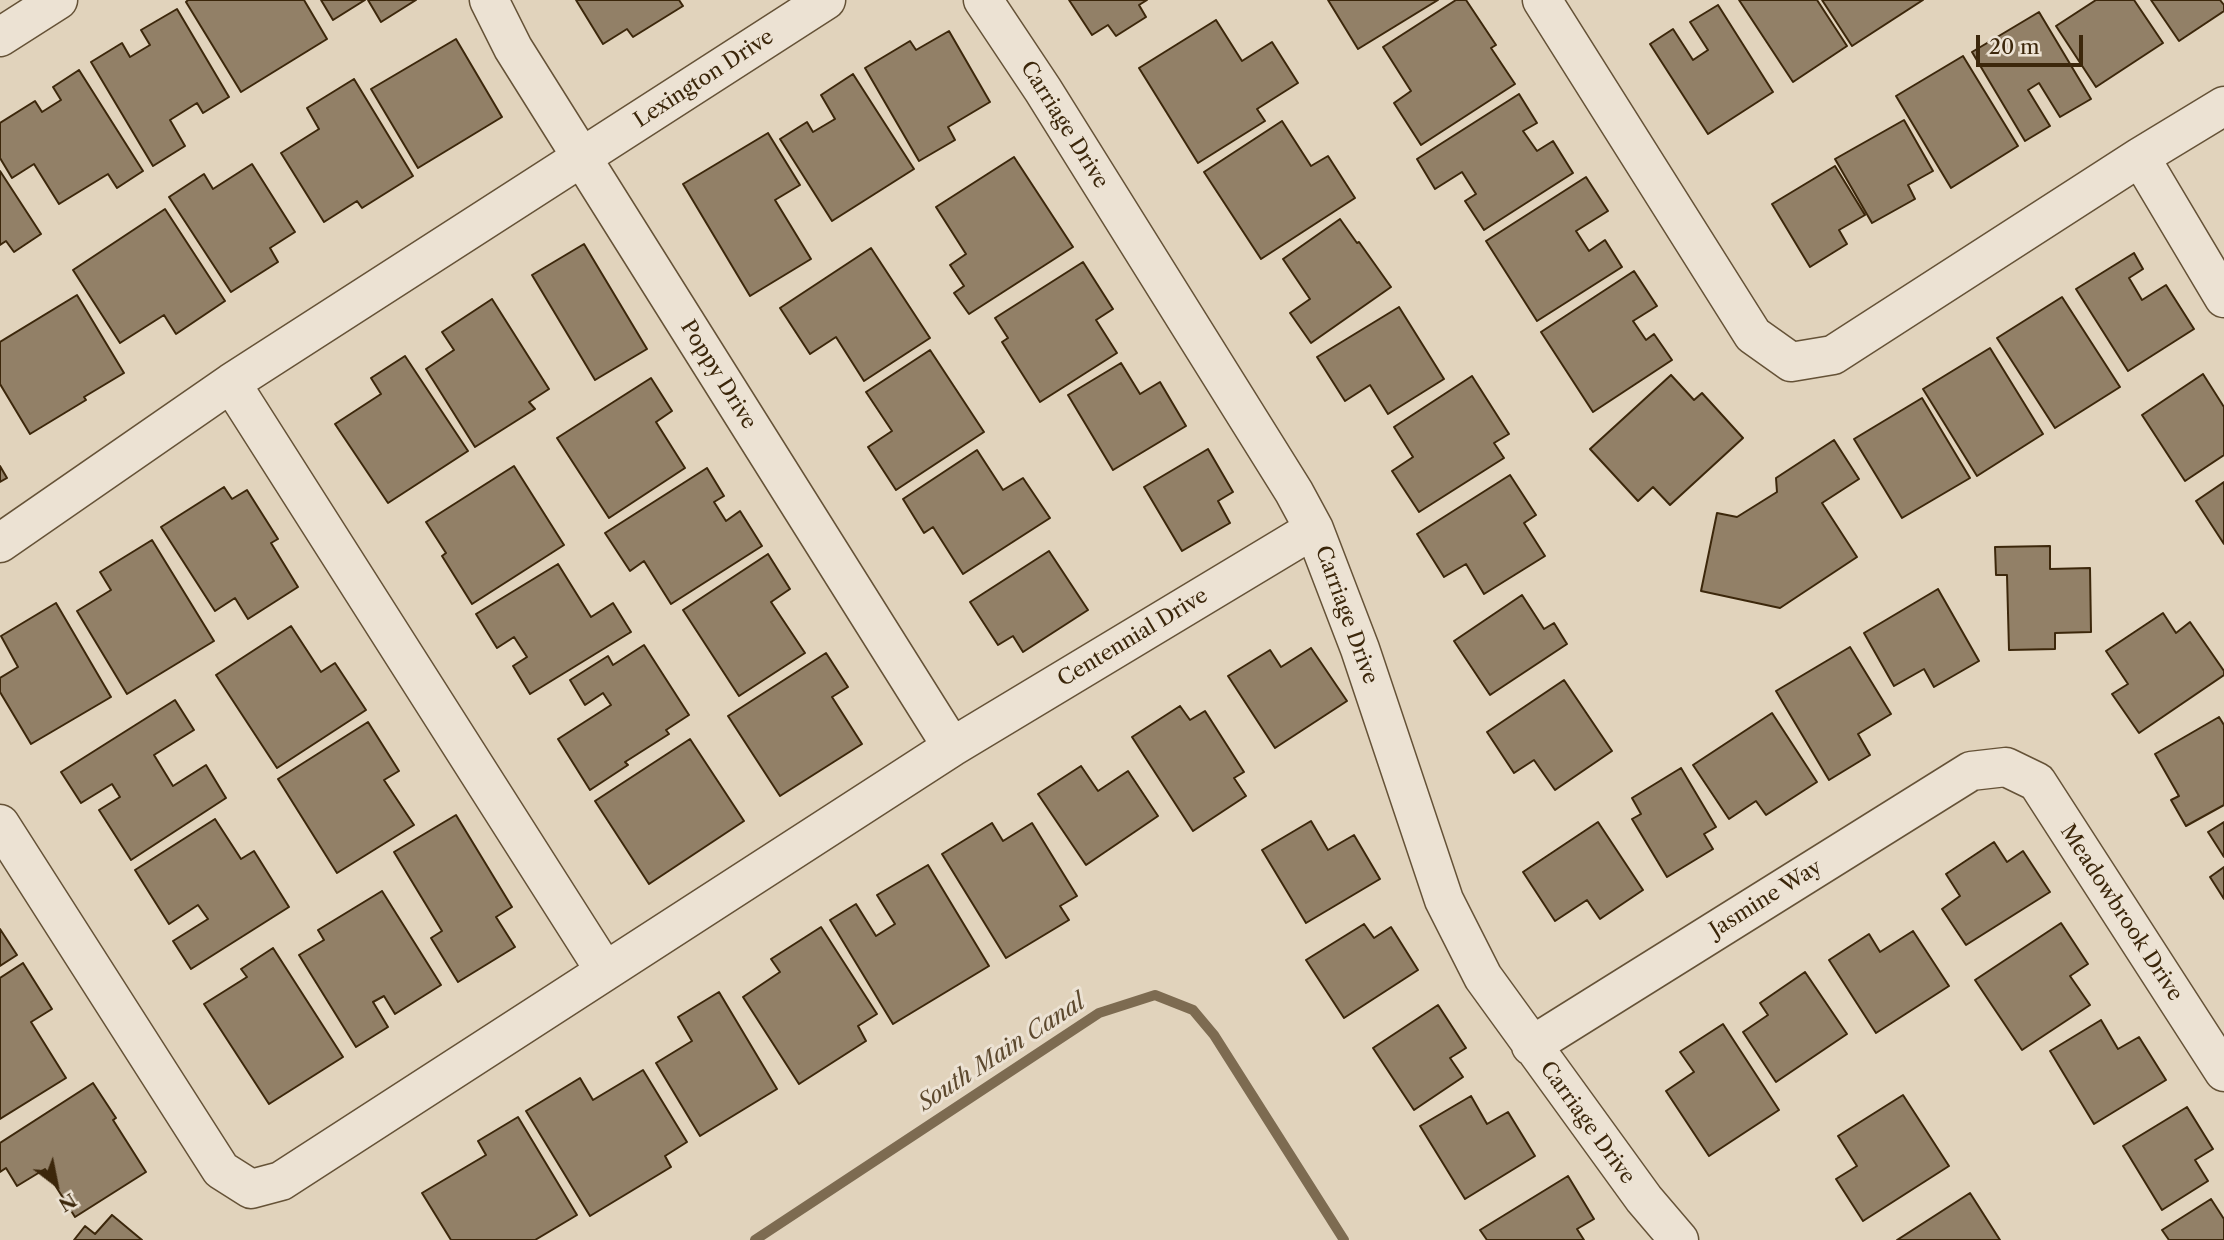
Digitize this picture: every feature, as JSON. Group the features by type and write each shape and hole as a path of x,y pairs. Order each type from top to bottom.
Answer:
{"street":[{"path":"0,37 58,0"},
{"name":"Poppy Drive","path":"489,0 513,48 952,747"},
{"name":"Lexington Drive","path":"0,543 231,383 826,0"},
{"name":"Carriage Drive","path":"983,0 1043,90 1287,480 1314,529 1360,649 1444,900 1483,978 1644,1199 1679,1240"},
{"path":"1555,4 1753,335 1791,362 1833,355 2140,157 2224,106"},
{"path":"2140,157 2224,298"},
{"path":"231,383 605,971"},
{"name":"Centennial Drive","path":"0,824 221,1170 251,1189 281,1181 952,747 1314,529"},
{"name":"Jasmine Way","path":"1531,1046 1970,771 2006,767"},
{"name":"Meadowbrook Drive","path":"2006,767 2037,782 2224,1072"}],"building":[{"path":"304,0 327,39 241,92 186,2"},
{"path":"321,0 365,0 333,20"},
{"path":"368,0 416,0 381,22"},
{"path":"576,0 679,0 683,6 633,37 627,29 603,44"},
{"path":"1069,0 1147,0 1139,5 1146,17 1116,36 1108,25 1092,35"},
{"path":"1328,0 1438,0 1358,49"},
{"path":"1456,0 1466,0 1496,45 1491,48 1515,84 1421,145 1394,103 1411,91 1383,47"},
{"path":"1739,0 1817,0 1847,46 1793,82"},
{"path":"1822,0 1923,0 1852,46"},
{"path":"2096,0 2134,0 2163,43 2096,87 2056,26"},
{"path":"2151,0 2220,0 2224,11 2179,41"},
{"path":"1718,5 1773,92 1708,134 1650,44 1673,29 1693,60 1708,50 1690,22"},
{"path":"177,9 229,97 203,113 197,103 170,120 185,146 153,166 91,62 122,43 130,57 150,45 141,30"},
{"path":"2039,12 2091,99 2060,117 2039,83 2028,90 2050,126 2025,141 1972,52"},
{"path":"1216,20 1242,61 1272,42 1298,83 1257,109 1265,121 1198,163 1139,68"},
{"path":"949,31 990,102 948,127 955,140 919,161 865,68 910,41 916,50"},
{"path":"456,39 502,117 418,168 371,89"},
{"path":"1963,56 2018,146 1951,188 1896,96"},
{"path":"79,70 143,171 117,188 108,174 59,204 34,164 12,178 0,158 0,123 35,101 42,112 61,100 53,87"},
{"path":"853,74 914,169 832,221 780,139 807,122 813,132 835,119 821,95"},
{"path":"354,79 413,176 362,208 357,201 324,222 281,153 319,129 307,108"},
{"path":"1519,94 1537,123 1523,131 1537,151 1553,141 1573,173 1484,230 1465,201 1476,194 1462,172 1435,189 1417,159"},
{"path":"1904,120 1933,171 1908,185 1915,199 1872,223 1835,159"},
{"path":"1282,121 1311,166 1328,156 1355,198 1261,259 1204,172"},
{"path":"768,133 800,185 775,200 811,259 750,296 683,184"},
{"path":"1014,157 1073,247 969,314 954,293 964,286 950,265 966,254 936,207"},
{"path":"252,164 295,232 270,248 278,262 231,292 169,197 204,174 213,189"},
{"path":"1835,166 1865,215 1839,230 1847,244 1810,267 1772,204"},
{"path":"0,171 41,234 14,252 6,241 0,245"},
{"path":"1586,177 1608,211 1576,231 1589,251 1605,240 1622,267 1537,321 1486,241"},
{"path":"165,209 225,301 176,334 164,315 120,343 73,270"},
{"path":"1340,219 1391,287 1311,343 1290,313 1310,299 1283,259"},
{"path":"584,244 647,349 595,380 532,275"},
{"path":"871,248 930,338 864,381 836,337 810,354 780,308"},
{"path":"2134,253 2143,269 2129,278 2142,300 2166,285 2194,329 2128,371 2076,289"},
{"path":"1083,262 1113,309 1096,320 1117,353 1040,402 1002,342 1008,338 995,318"},
{"path":"1634,271 1657,306 1633,321 1646,340 1654,334 1672,360 1593,412 1541,332"},
{"path":"77,295 124,373 30,434 0,384 0,342"},
{"path":"2062,297 2120,387 2055,428 1997,338"},
{"path":"492,299 549,389 529,402 535,409 475,447 426,369 454,350 442,332"},
{"path":"1399,307 1444,379 1388,414 1370,385 1345,401 1317,357"},
{"path":"1990,348 2043,434 1977,476 1923,389"},
{"path":"930,350 984,432 896,490 868,447 892,431 866,392"},
{"path":"405,356 468,451 388,503 335,424 381,394 371,378"},
{"path":"1121,363 1140,394 1160,382 1186,426 1113,470 1068,395"},
{"path":"2203,374 2224,407 2224,455 2185,481 2142,415"},
{"path":"1671,375 1694,400 1702,393 1743,438 1670,505 1653,487 1638,501 1590,449"},
{"path":"1472,376 1509,434 1494,443 1504,458 1419,512 1392,471 1413,457 1394,427"},
{"path":"651,378 672,411 656,422 685,468 609,518 557,438"},
{"path":"1922,398 1970,478 1902,518 1854,439"},
{"path":"1834,440 1859,479 1822,503 1857,557 1780,608 1701,591 1717,513 1737,517 1777,492 1776,478"},
{"path":"1208,449 1233,492 1218,501 1230,523 1182,551 1144,487"},
{"path":"977,450 1003,490 1023,478 1050,518 963,574 933,527 924,533 903,499"},
{"path":"0,466 7,478 0,482"},
{"path":"514,466 564,545 472,604 442,556 446,553 426,522"},
{"path":"707,468 724,496 714,502 726,521 740,511 762,546 671,604 644,561 630,571 605,533"},
{"path":"1510,475 1536,515 1524,523 1545,556 1484,594 1466,564 1444,577 1417,534"},
{"path":"2224,482 2224,544 2196,501"},
{"path":"224,487 232,499 247,490 278,539 271,543 298,587 248,619 235,598 215,611 161,527"},
{"path":"152,540 214,641 127,694 77,611 111,590 100,572"},
{"path":"2050,546 2050,569 2090,568 2091,632 2055,633 2055,649 2009,650 2007,575 1996,575 1995,547"},
{"path":"1049,551 1088,610 1023,652 1013,636 998,645 970,602"},
{"path":"768,554 790,589 771,602 805,653 739,696 683,610"},
{"path":"558,564 591,617 613,603 631,632 530,694 513,666 527,657 514,637 497,648 476,614"},
{"path":"1938,589 1979,661 1934,687 1924,669 1894,686 1864,633"},
{"path":"1522,595 1544,629 1554,623 1567,644 1490,695 1454,641"},
{"path":"56,603 111,697 31,744 0,692 0,678 18,667 1,636"},
{"path":"2163,613 2176,633 2190,622 2224,671 2224,675 2139,733 2112,694 2128,684 2106,651"},
{"path":"291,626 321,672 335,663 366,710 277,768 216,675"},
{"path":"644,645 689,715 666,730 669,734 625,762 628,765 590,790 558,739 611,705 603,693 585,705 570,680 608,656 613,665"},
{"path":"1850,647 1891,714 1858,734 1870,755 1829,780 1776,691"},
{"path":"1311,648 1347,701 1275,748 1228,676 1270,650 1281,667"},
{"path":"826,653 848,687 832,697 862,744 780,796 728,716"},
{"path":"1564,680 1612,751 1555,790 1534,760 1514,773 1487,732"},
{"path":"175,700 194,730 154,755 173,786 206,765 226,798 131,860 99,810 120,797 112,784 81,803 61,772"},
{"path":"1180,706 1190,720 1205,711 1244,772 1234,778 1246,796 1193,831 1132,737"},
{"path":"1772,713 1817,782 1766,815 1756,801 1729,819 1693,765"},
{"path":"2219,717 2224,725 2224,805 2186,826 2171,800 2179,796 2155,754"},
{"path":"368,722 399,771 384,780 414,825 337,873 278,779"},
{"path":"690,739 744,821 649,884 595,801"},
{"path":"1081,766 1098,791 1128,771 1158,816 1086,865 1038,794"},
{"path":"1681,768 1716,827 1704,834 1713,849 1667,877 1632,819 1641,814 1632,798"},
{"path":"456,815 512,907 496,917 515,947 458,982 431,938 442,931 394,852"},
{"path":"215,819 241,859 254,851 289,907 191,969 173,941 208,919 198,905 169,924 135,870"},
{"path":"1311,821 1328,850 1354,835 1380,879 1306,923 1262,850"},
{"path":"1598,822 1643,890 1600,919 1587,900 1555,921 1523,872"},
{"path":"2224,822 2224,857 2208,832"},
{"path":"992,823 1003,841 1032,823 1077,896 1060,906 1069,920 1006,958 942,854"},
{"path":"1994,842 2007,862 2023,851 2050,892 1966,945 1942,909 1960,896 1946,874"},
{"path":"928,865 989,966 893,1024 830,920 856,904 876,936 895,924 877,895"},
{"path":"2224,867 2224,899 2210,877"},
{"path":"382,891 441,985 395,1014 384,996 373,1002 388,1027 356,1047 299,955 324,940 318,930"},
{"path":"2061,923 2088,964 2070,976 2090,1005 2022,1050 1975,980"},
{"path":"1364,924 1374,938 1391,927 1418,970 1344,1018 1306,960"},
{"path":"821,927 877,1014 858,1026 866,1041 799,1084 743,997 780,972 771,959"},
{"path":"0,929 17,955 0,966"},
{"path":"1913,931 1949,986 1876,1033 1829,960 1869,934 1880,952"},
{"path":"273,948 343,1057 269,1104 204,1004 247,977 241,969"},
{"path":"23,963 52,1009 31,1022 66,1078 0,1119 0,978"},
{"path":"1805,972 1847,1034 1776,1082 1743,1032 1768,1015 1760,1003"},
{"path":"719,992 777,1089 700,1136 656,1063 692,1041 678,1017"},
{"path":"1438,1005 1466,1048 1450,1058 1463,1077 1414,1110 1373,1048"},
{"path":"2101,1020 2118,1049 2139,1037 2166,1080 2094,1124 2050,1051"},
{"path":"1723,1024 1779,1110 1709,1156 1666,1091 1694,1072 1680,1052"},
{"path":"643,1070 687,1142 665,1156 671,1167 590,1216 526,1111 580,1078 593,1100"},
{"path":"93,1083 146,1172 75,1217 45,1169 17,1186 6,1168 0,1172 0,1143"},
{"path":"1903,1095 1949,1166 1863,1221 1836,1179 1857,1166 1838,1136"},
{"path":"1471,1096 1487,1124 1508,1112 1535,1156 1465,1199 1420,1126"},
{"path":"2187,1107 2213,1149 2195,1160 2208,1181 2162,1210 2123,1146"},
{"path":"518,1117 577,1215 535,1240 451,1240 422,1193 486,1155 478,1141"},
{"path":"1568,1176 1594,1219 1577,1229 1584,1240 1487,1240 1480,1230"},
{"path":"1970,1193 2000,1240 1897,1240"},
{"path":"2211,1199 2224,1219 2224,1240 2169,1240 2162,1230"},
{"path":"112,1215 142,1240 74,1240 85,1226 95,1234"}],"waterway":[{"name":"South Main Canal","path":"755,1240 1099,1013 1155,995 1193,1010 1214,1035 1344,1240"}]}
